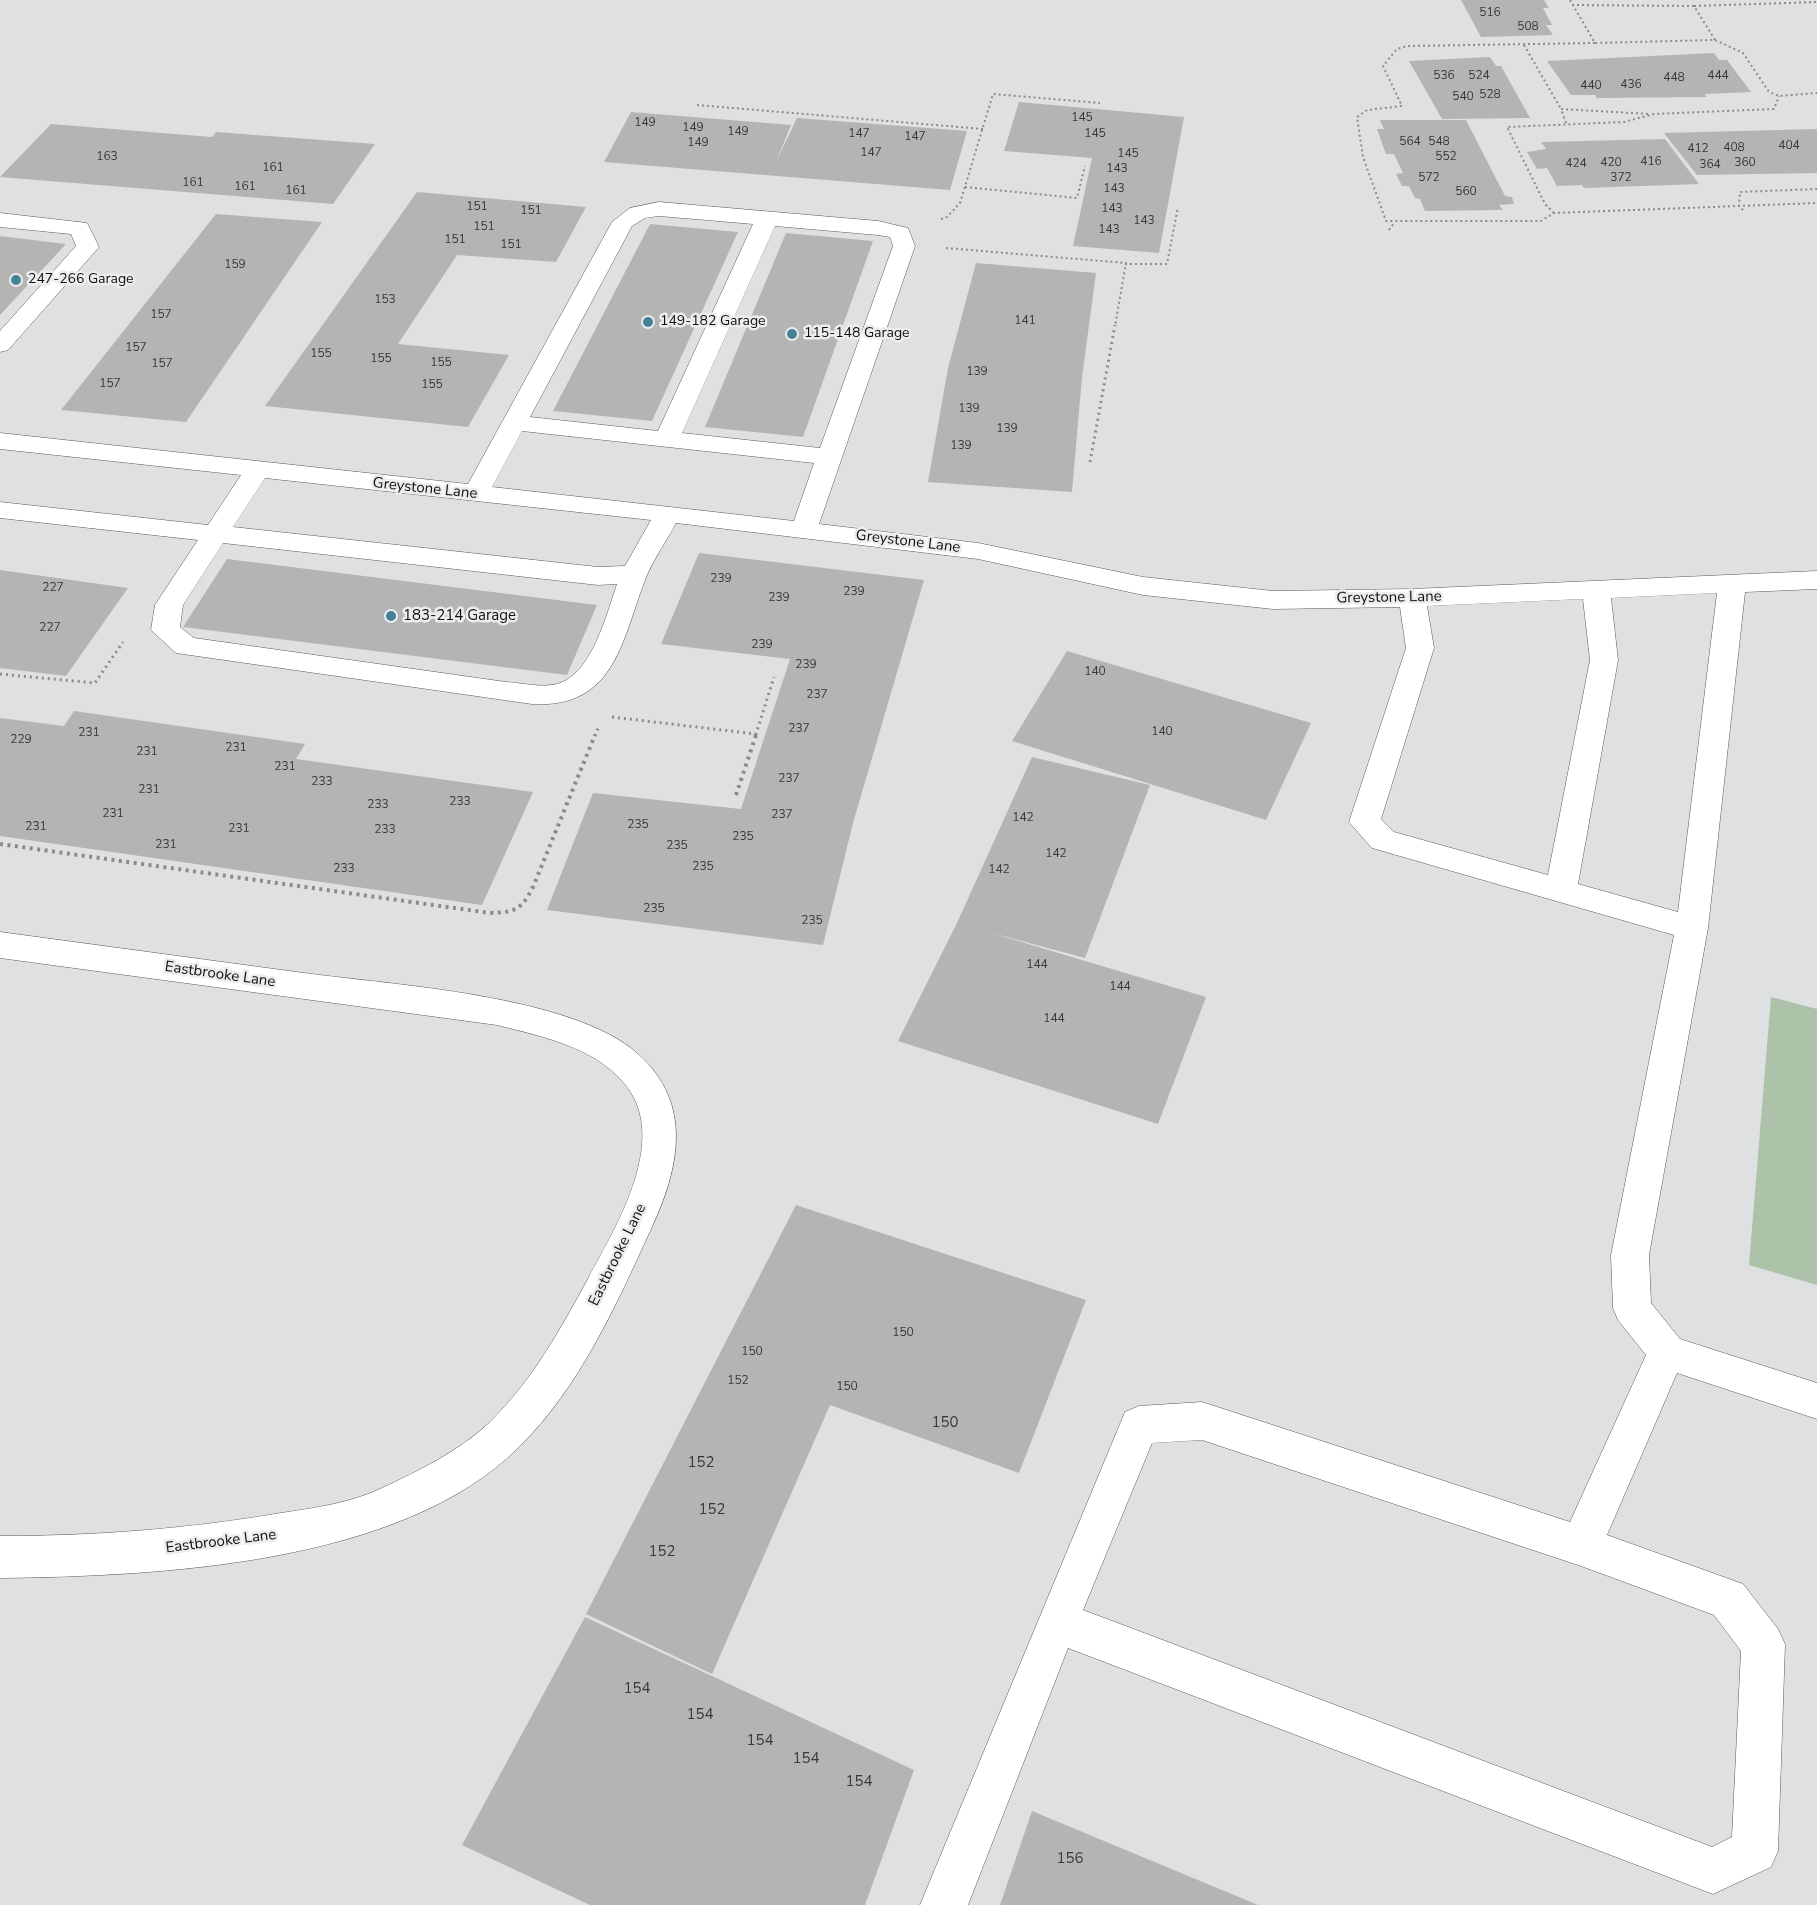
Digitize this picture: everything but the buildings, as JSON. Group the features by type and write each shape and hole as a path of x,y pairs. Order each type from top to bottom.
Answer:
{"street":[{"path":"476,495 623,222 638,213 659,209 878,228 902,240 804,530"},
{"path":"667,439 766,218"},
{"path":"0,220 79,228 88,247 0,345"},
{"path":"515,423 829,457"},
{"name":"Greystone Lane","path":"0,441 476,495 668,514 978,551 1143,586 1273,600 1412,598 1817,580"},
{"path":"257,471 169,605 165,630 186,646 506,692 559,694 586,683 605,655 634,574 668,514"},
{"path":"0,510 598,576 634,574"},
{"path":"1732,583 1692,928 1630,1255 1632,1308 1668,1352 1817,1401"},
{"path":"1561,891 1604,660 1596,589"},
{"path":"1412,598 1420,648 1365,822 1383,840 1692,928"},
{"name":"Eastbrooke Lane","path":"0,945 496,1012 571,1031 596,1043 620,1060 639,1079 652,1101 659,1125 660,1149 642,1209 564,1362 534,1403 500,1439 450,1473 394,1504 328,1525 281,1534 165,1550 0,1557"},
{"path":"1581,1546 1668,1352"},
{"path":"944,1905 1057,1622 1139,1425 1202,1421 1581,1546 1728,1599 1763,1644 1755,1851 1713,1870 1057,1622"}],"path":[{"path":"1570,0 1595,43"},
{"path":"1572,4 1694,6 1816,2"},
{"path":"1694,6 1715,40"},
{"path":"1817,93 1779,96 1769,92 1743,53 1715,40 1407,46 1397,49 1383,66 1402,106 1367,110 1357,117 1358,144 1386,221 1394,223 1541,221 1554,213 1817,203"},
{"path":"1524,45 1561,109 1566,123"},
{"path":"902,240 947,217 960,203 993,94 1100,103"},
{"path":"1561,109 1654,114 1774,109 1779,96"},
{"path":"697,105 982,129"},
{"path":"1554,213 1545,204 1507,127 1624,122 1654,114"},
{"path":"965,187 1077,198 1085,166"},
{"path":"1743,210 1739,206 1740,192 1817,189"},
{"path":"902,240 1125,264 1167,264 1178,207"},
{"path":"1389,230 1394,223"},
{"path":"1089,462 1125,264"},
{"path":"0,674 95,683 124,641 165,630"},
{"path":"736,795 774,677"},
{"path":"0,844 490,912 509,912 523,906 533,887 603,716 756,734"}],"green space":[{"path":"1771,997 1817,1009 1817,1285 1749,1265"}],"place":[{"name":"247-266 Garage","path":"16,280"},
{"name":"149-182 Garage","path":"648,322"},
{"name":"115-148 Garage","path":"792,334"},
{"name":"183-214 Garage","path":"391,616"}]}
